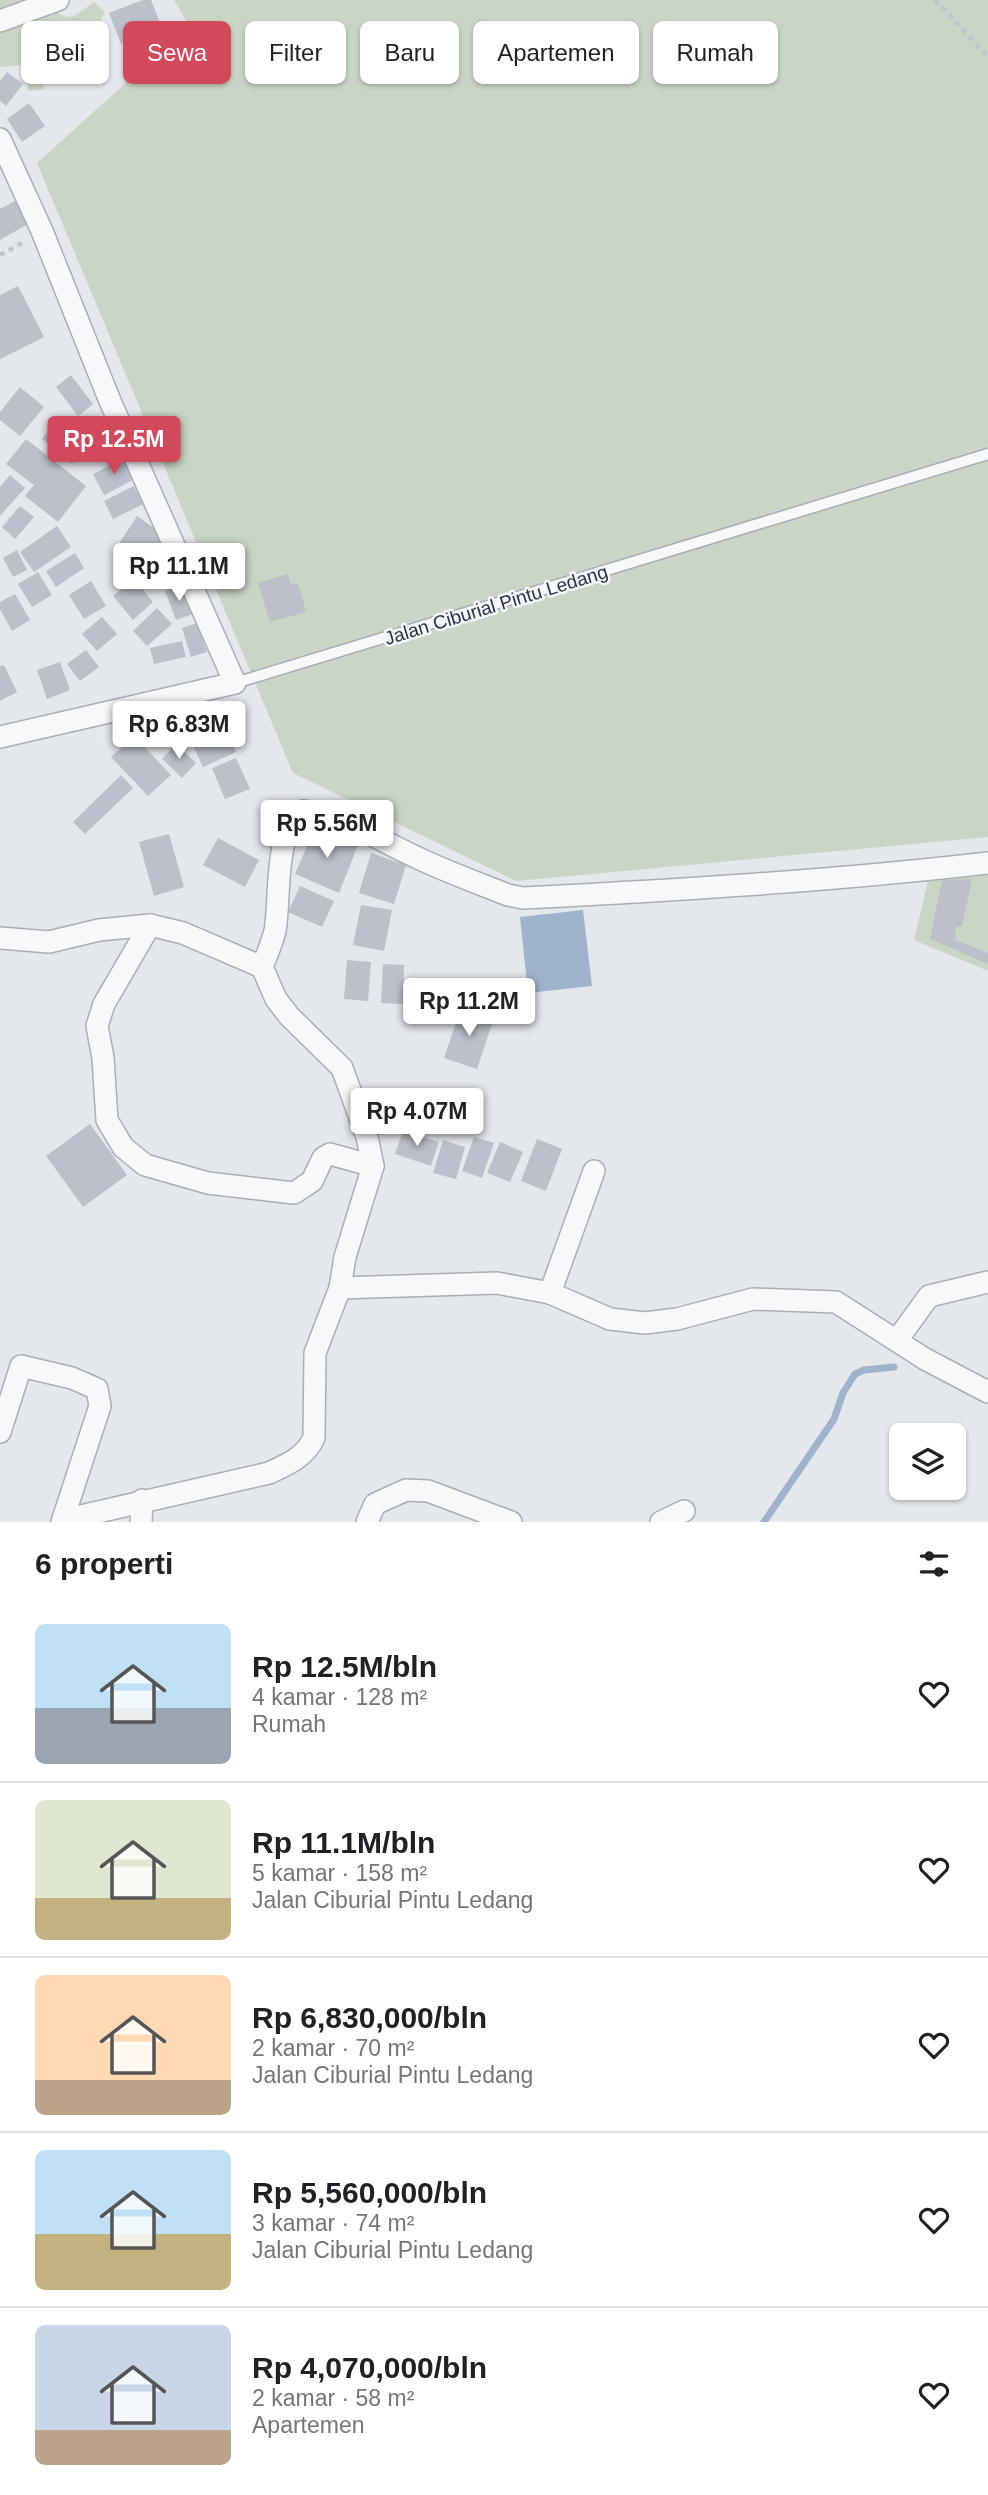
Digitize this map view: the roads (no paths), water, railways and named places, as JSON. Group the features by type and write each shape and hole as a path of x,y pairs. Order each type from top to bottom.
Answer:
{"street":[{"path":"0,21 58,0"},
{"path":"0,139 42,232 110,401 235,684"},
{"name":"Jalan Ciburial Pintu Ledang","path":"0,737 235,684"},
{"path":"62,1521 142,1500 269,1474 299,1458 308,1450 314,1438 316,1353 340,1289 345,1257 373,1166 367,1137 342,1068 289,1016 276,999 262,967 275,930 286,836 292,819 303,811 366,833 419,859 508,895 523,898 740,887 988,863"},
{"path":"0,938 49,942 99,930 150,925 183,933 262,967"},
{"path":"150,925 104,1004 97,1026 103,1058 107,1120 123,1147 145,1165 164,1171 208,1183 276,1193 303,1190 312,1181 323,1158 330,1154 373,1166"},
{"path":"550,1293 594,1171"},
{"path":"897,1340 929,1296 988,1282"},
{"path":"340,1289 497,1283 550,1293 610,1320 645,1323 677,1319 753,1299 799,1298 836,1302 925,1359 988,1392"},
{"path":"0,1432 21,1366 72,1378 97,1389 100,1406 62,1521"},
{"path":"367,1522 376,1504 406,1490 428,1491 511,1522"},
{"path":"141,1522 142,1500"},
{"path":"661,1522 684,1511"}],"lane":[{"name":"Jalan Ciburial Pintu Ledang","path":"235,684 988,454"}],"water":[{"path":"583,910 592,986 528,993 520,917"}],"waterway":[{"path":"764,1522 834,1419 843,1393 855,1374 864,1370 894,1367"}]}
